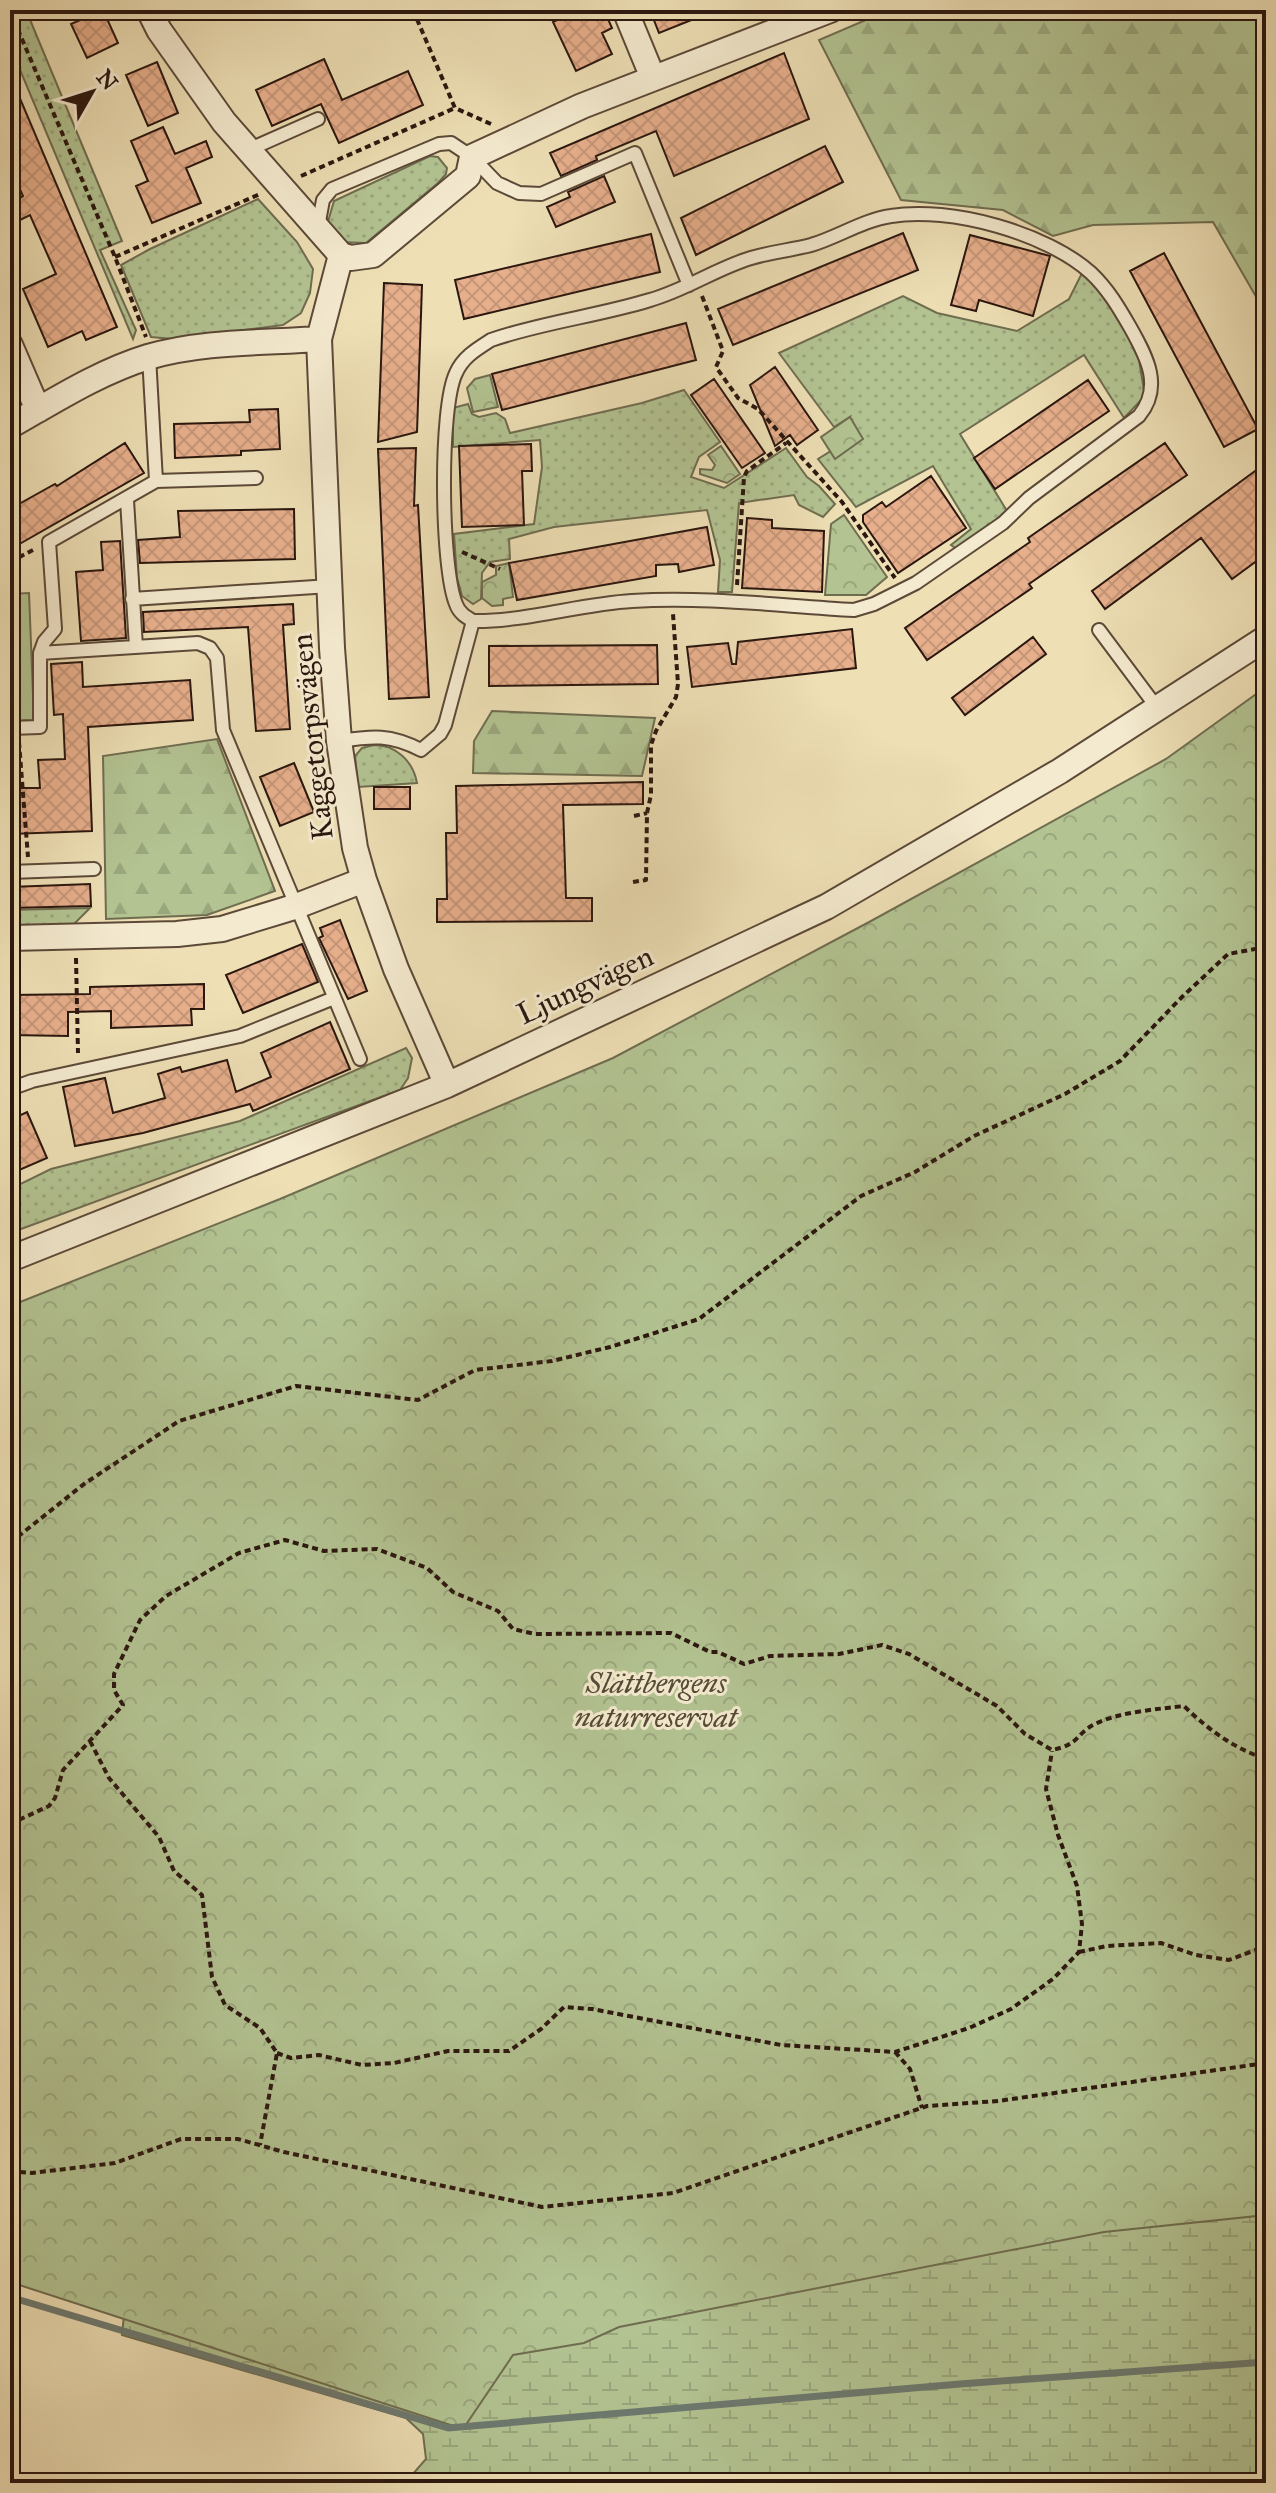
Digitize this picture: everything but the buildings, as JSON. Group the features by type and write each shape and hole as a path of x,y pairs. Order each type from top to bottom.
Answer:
{"street":[{"path":"149,10 159,30 224,122 341,255 351,258 373,255 468,176 472,157 653,78 830,10"},
{"path":"625,10 653,78"},
{"name":"Kaggetorpsvägen","path":"341,255 319,339 339,741 355,848 364,880 396,969 447,1085"},
{"path":"10,426 106,373 149,356 199,347 319,339"},
{"path":"10,345 38,410"},
{"name":"Ljungvägen","path":"10,1259 447,1085 826,907 1060,771 1266,638"},
{"path":"10,938 177,934 222,929 294,907 364,880"}],"lane":[{"path":"248,150 318,119"},
{"path":"318,230 323,200 332,189 439,144 451,143 472,157 497,183 519,193 541,194 635,153 693,284"},
{"path":"930,214 968,219 1055,248 1090,272 1114,300 1135,336 1150,371 1152,390 1148,404 1139,416 1029,498 1003,523 903,590 874,604 854,610 672,600 632,601 490,621 473,621 464,616 457,606 450,581 447,546 444,433 448,399 456,373 470,354 491,340 652,300 693,284 751,258 812,244 892,215 930,214"},
{"path":"149,356 156,481"},
{"path":"14,728 40,727 40,653 44,642 55,629 49,542 156,481 175,483 256,478"},
{"path":"127,500 136,647"},
{"path":"132,599 330,586"},
{"path":"339,741 379,736 401,740 421,750 440,734 473,621"},
{"path":"1099,630 1158,709"},
{"name":"Kaggetorpsvägen","path":"40,653 198,643 210,648 217,658 223,730 294,907 360,1059"},
{"path":"10,872 94,869"},
{"path":"10,1089 32,1081 240,1036 334,998"}],"path":[{"path":"413,10 455,108 472,113 510,138"},
{"path":"10,11 145,329 149,356"},
{"path":"693,284 723,351 716,367 738,398 758,409 842,502 903,590"},
{"path":"736,603 744,477 747,471 787,442"},
{"path":"10,562 49,542"},
{"path":"447,546 500,569"},
{"path":"633,882 646,880 651,745 676,697 678,684 672,600"},
{"path":"14,728 29,872"},
{"path":"634,816 647,813"},
{"path":"76,936 79,1071"},
{"path":"10,1543 84,1484 179,1421 296,1386 418,1400 475,1370 552,1361 610,1347 699,1319 861,1196 915,1172 974,1136 1065,1094 1120,1061 1228,954 1266,947"},
{"path":"10,1824 49,1806 55,1798 63,1770 123,1705 114,1690 114,1674 140,1620 166,1596 239,1553 285,1540 324,1551 377,1549 427,1568 453,1592 498,1611 513,1629 535,1634 671,1633 744,1664 770,1656 839,1654 882,1645 909,1654 997,1706 1025,1734 1052,1750 1070,1746 1094,1724 1141,1711 1184,1706 1206,1728 1241,1751 1266,1759"},
{"path":"90,1741 109,1778 159,1837 174,1871 202,1895 212,1977 225,2005 260,2028 277,2053 291,2058 319,2055 362,2065 394,2063 448,2051 509,2051 541,2029 564,2007 592,2009 781,2045 895,2052 969,2028 1011,2009 1053,1979 1079,1952 1107,1946 1161,1943 1196,1955 1229,1960 1266,1946"},
{"path":"1052,1750 1046,1789 1058,1835 1077,1886 1082,1924 1079,1952"},
{"path":"895,2052 910,2069 922,2108"},
{"path":"260,2145 277,2053"},
{"path":"10,2171 32,2173 115,2163 181,2139 238,2139 542,2207 673,2193 922,2108 998,2101 1266,2063"}],"green space":[{"path":"10,10 26,10 122,241 100,250 136,330 133,339 10,46"},
{"path":"889,10 1266,10 1266,314 1213,222 1093,225 1053,236 1003,210 901,200 819,40"},
{"path":"430,156 438,157 447,168 438,183 366,243 339,242 327,225 334,201"},
{"path":"258,199 297,242 313,269 310,293 301,313 283,325 173,339 151,337 121,265"},
{"path":"1083,271 1120,319 1139,360 1145,396 1124,418 1084,355 960,434 1007,511 958,550 951,545 971,529 933,466 856,507 818,459 831,451 835,458 850,417 834,427 779,353 903,296 937,313 1017,331 1069,299"},
{"path":"490,375 498,407 473,412 467,388 475,379"},
{"path":"684,390 720,442 699,457 691,477 724,488 786,448 807,477 835,504 823,517 799,505 794,495 739,503 732,592 718,592 720,560 707,510 554,527 509,539 510,559 490,562 482,573 481,599 473,604 462,596 457,578 454,534 534,524 542,467 540,440 453,447 453,408 468,404 472,414 479,417 496,413 505,419 510,433 642,403"},
{"path":"850,417 863,439 835,459 821,437"},
{"path":"721,446 740,474 727,483 700,474 700,469 712,470 715,465 708,455"},
{"path":"844,515 887,577 866,595 825,595 831,524"},
{"path":"509,563 513,597 503,599 503,605 492,606 482,598 482,582 496,575 496,566"},
{"path":"29,593 34,720 10,721 10,594"},
{"name":"Slättbergens naturreservat","path":"1266,687 1266,2215 1104,2232 619,2327 584,2343 513,2355 463,2429 10,2282 10,1306 280,1199 613,1058 1166,759"},
{"path":"492,711 655,718 642,776 473,773 474,741"},
{"path":"217,739 275,891 207,915 106,919 103,756"},
{"path":"374,745 389,748 402,756 412,768 417,783 358,787 355,756 362,748"},
{"path":"90,908 72,926 10,927 10,910"},
{"path":"406,1048 412,1058 408,1078 400,1090 10,1233 10,1189 51,1169 240,1121"},
{"path":"1266,2159 1266,2483 405,2483 426,2459 423,2434 406,2418 122,2335 126,2295"}],"waterway":[{"path":"10,2297 448,2428 960,2384 1266,2362"}]}
